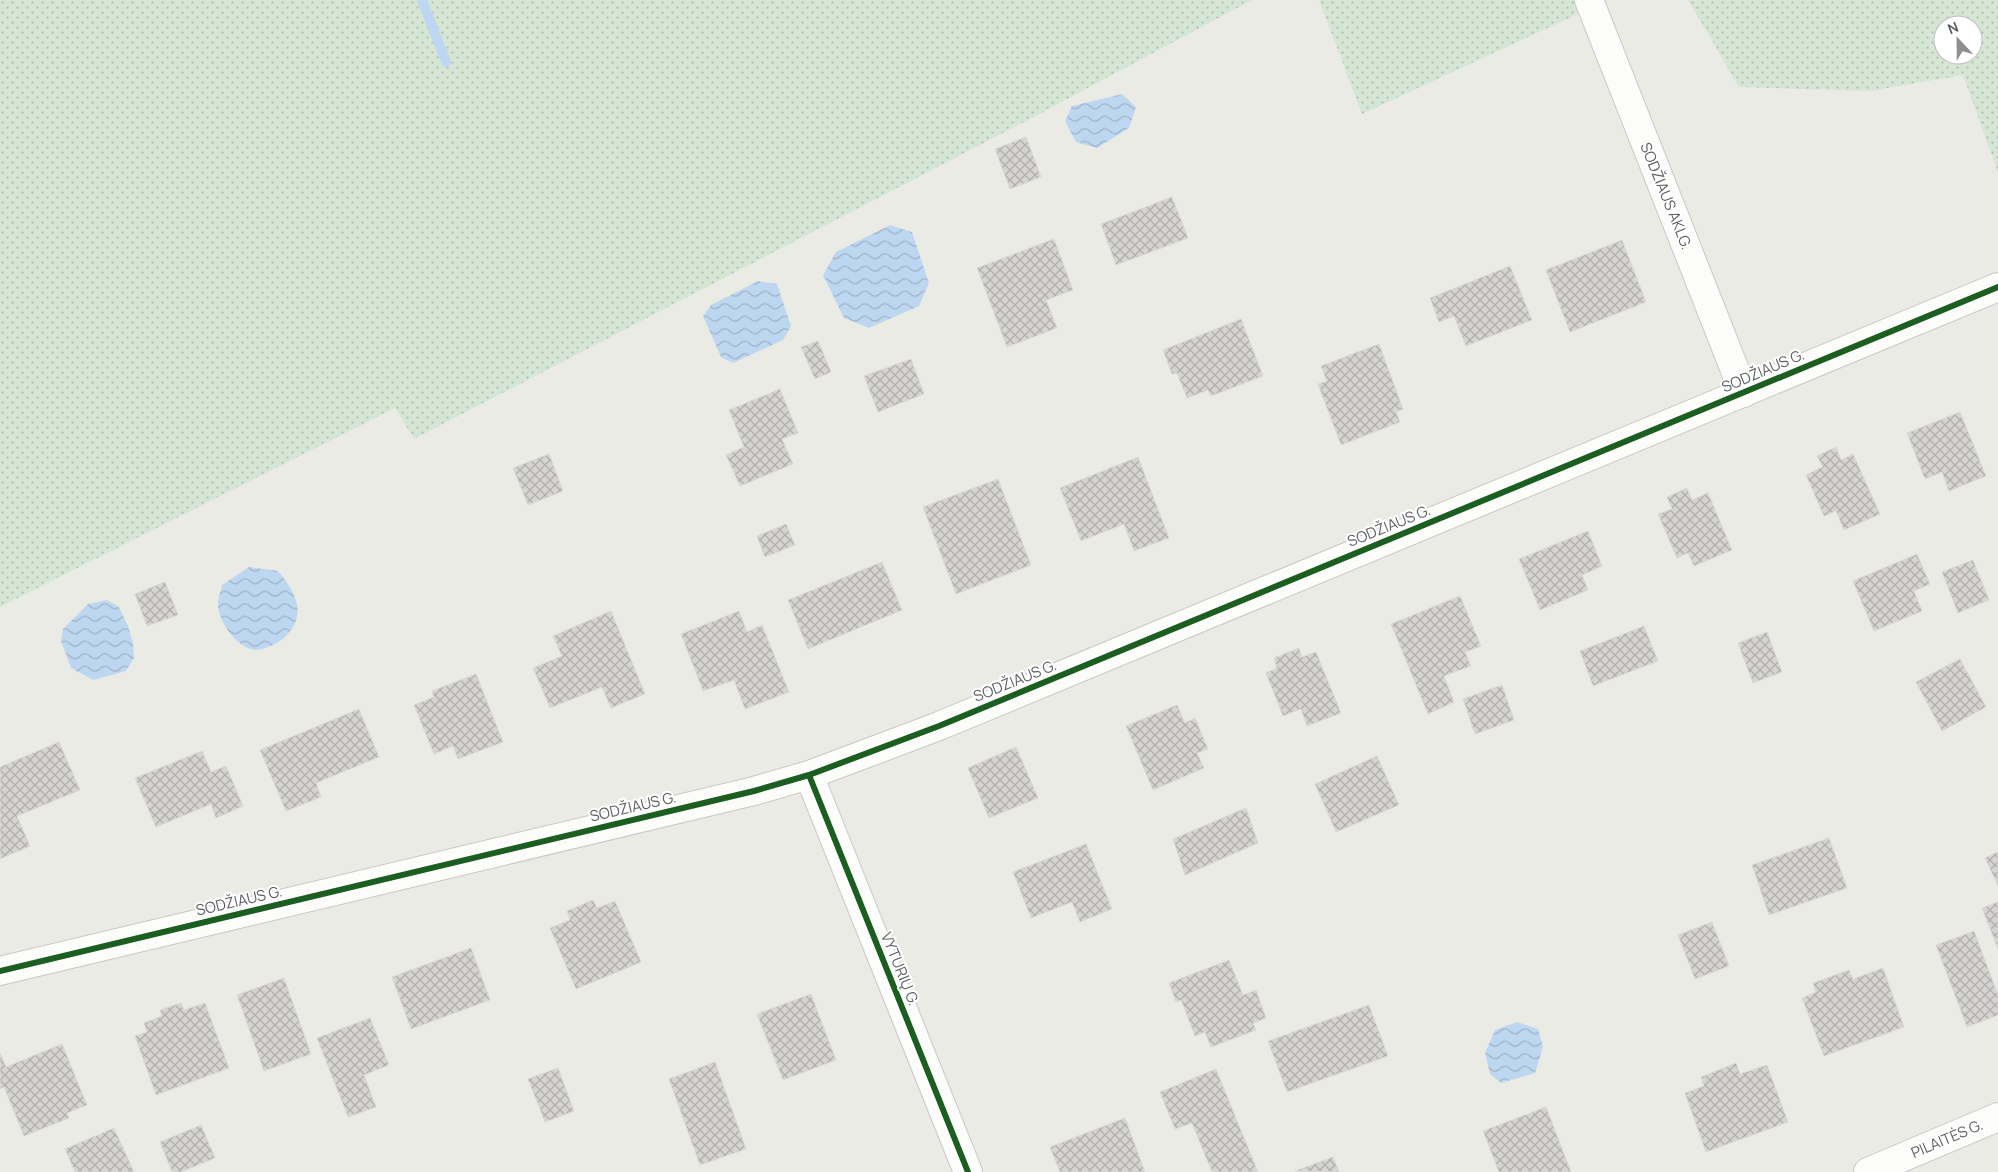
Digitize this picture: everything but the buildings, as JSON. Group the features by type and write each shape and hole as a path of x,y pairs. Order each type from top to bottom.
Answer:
{"street":[{"name":"SODŽIAUS AKLG.","path":"1589,0 1744,393"},
{"name":"SODŽIAUS G.","path":"0,971 754,791 808,775 948,722 1998,287"},
{"name":"VYTURIŲ G.","path":"808,775 968,1172"},
{"name":"PILAITĖS G.","path":"1868,1172 1998,1117"}],"green space":[{"path":"0,0 1252,0 1028,120 414,439 395,408 0,607"},
{"path":"1319,0 1608,0 1362,114"},
{"path":"1688,0 1998,0 1998,173 1963,75 1870,91 1739,87"}],"water":[{"path":"1122,94 1136,107 1129,128 1097,148 1076,142 1065,121 1072,106"},
{"path":"890,225 912,232 929,283 919,306 869,328 844,318 823,275 836,252"},
{"path":"758,281 777,284 791,326 783,340 733,363 721,357 703,316 711,305"},
{"path":"249,567 278,571 294,595 298,612 292,629 285,637 272,645 257,650 243,645 230,634 221,619 218,604 222,585"},
{"path":"107,600 119,607 128,626 133,643 134,658 126,671 93,680 71,668 61,641 63,629 88,604"},
{"path":"1517,1022 1538,1029 1543,1047 1535,1073 1501,1083 1490,1074 1485,1053 1495,1030"}],"waterway":[{"path":"422,0 446,62"}],"cycle path":[{"path":"0,971 754,791 809,775 939,726 1998,287"},
{"path":"809,775 968,1172"}]}
